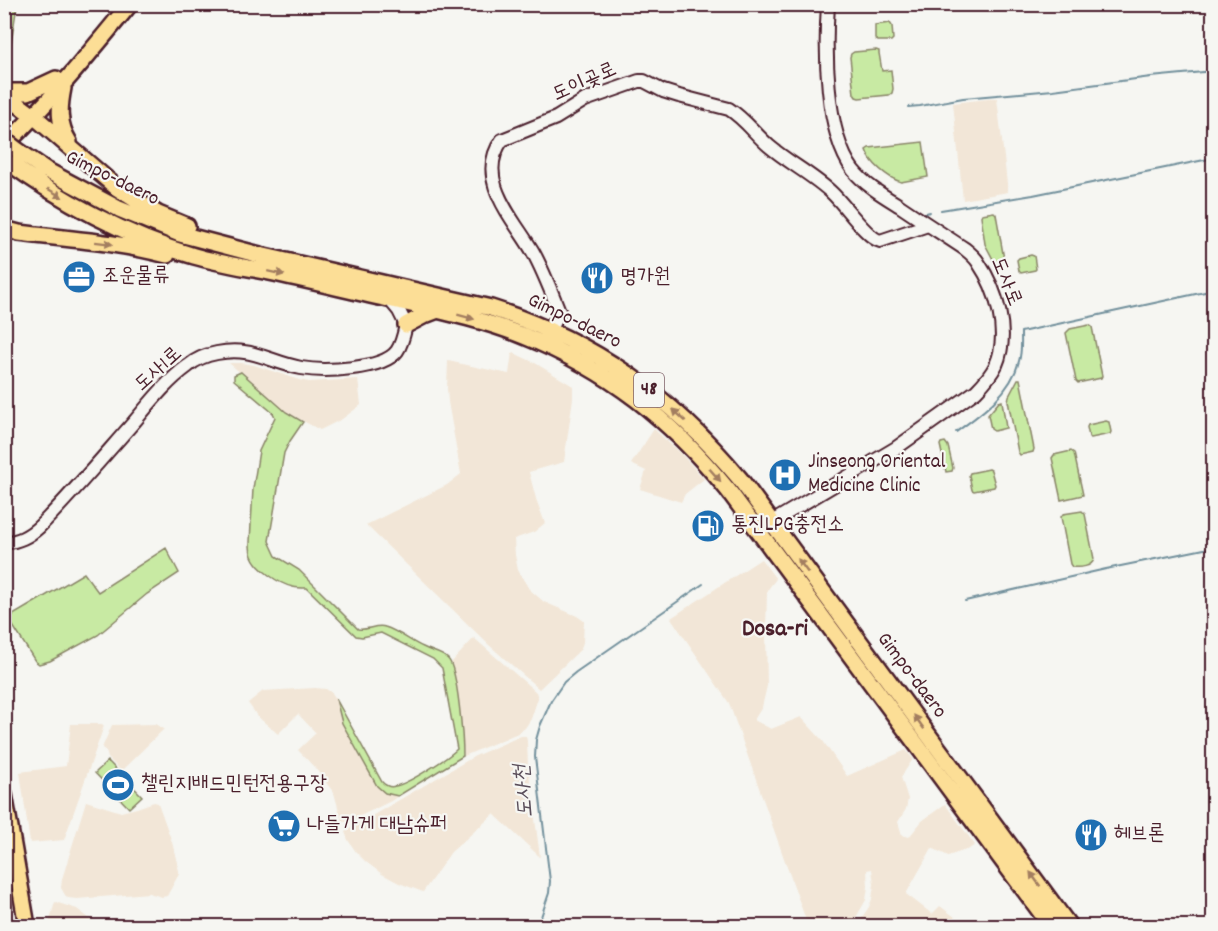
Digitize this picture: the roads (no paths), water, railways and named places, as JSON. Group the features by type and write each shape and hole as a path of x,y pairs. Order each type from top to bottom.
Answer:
{"main road":[{"path":"75,153 60,122 60,82 117,4"},
{"path":"8,154 31,114 130,4"},
{"path":"4,93 28,92 60,82"},
{"path":"4,93 117,188 158,214 250,260"},
{"path":"4,133 31,114"},
{"name":"Gimpo-daero","path":"4,140 8,154 46,170 119,209 250,260 389,299 576,343 615,365 672,408 725,462 772,522 1069,927"},
{"path":"4,229 19,233 110,243 151,251 201,265 250,260"},
{"name":"Gimpo-daero","path":"250,260 491,308 519,317 641,402 672,429 716,474 1051,927"},
{"path":"406,325 439,310"},
{"path":"4,794 27,927"},
{"path":"4,847 17,927"}],"street":[{"name":"도사로","path":"772,522 896,448 976,391 987,380 997,362 1002,336 998,309 991,288 977,260 965,249 862,180 846,158 836,128 828,79 826,57 828,4"},
{"name":"도이곶로","path":"548,338 559,311 537,259 505,208 494,183 492,174 494,154 502,140 556,118 585,100 639,81 679,96 729,109 737,114 767,145 832,193 874,240 880,241 928,225"},
{"path":"389,299 399,311 406,325"},
{"name":"도사1로","path":"4,543 21,540 39,527 167,385 185,367 197,360 218,353 238,351 258,354 286,365 308,369 363,367 382,362 392,356 399,347 406,325"}],"waterway":[{"path":"833,38 834,4"},
{"path":"908,107 963,98 1214,71"},
{"path":"837,106 839,118"},
{"path":"941,210 1033,195 1214,158"},
{"path":"922,214 930,212"},
{"path":"956,432 994,402 1009,383 1020,358 1021,332 1214,290"},
{"path":"876,467 885,461"},
{"path":"965,601 1214,547"},
{"name":"도사천","path":"538,926 549,893 550,881 535,757 536,740 551,701 564,682 576,672 703,584"}],"place":[{"name":"조운물류","path":"79,277"},
{"name":"명가원","path":"597,278"},
{"name":"Jinseong Oriental Medicine Clinic","path":"785,475"},
{"name":"통진LPG충전소","path":"708,526"},
{"name":"챌린지배드민턴전용구장","path":"118,785"},
{"name":"나들가게 대남슈퍼","path":"284,826"},
{"name":"헤브론","path":"1091,835"}],"district":[{"name":"Dosa-ri","path":"775,630"}]}
